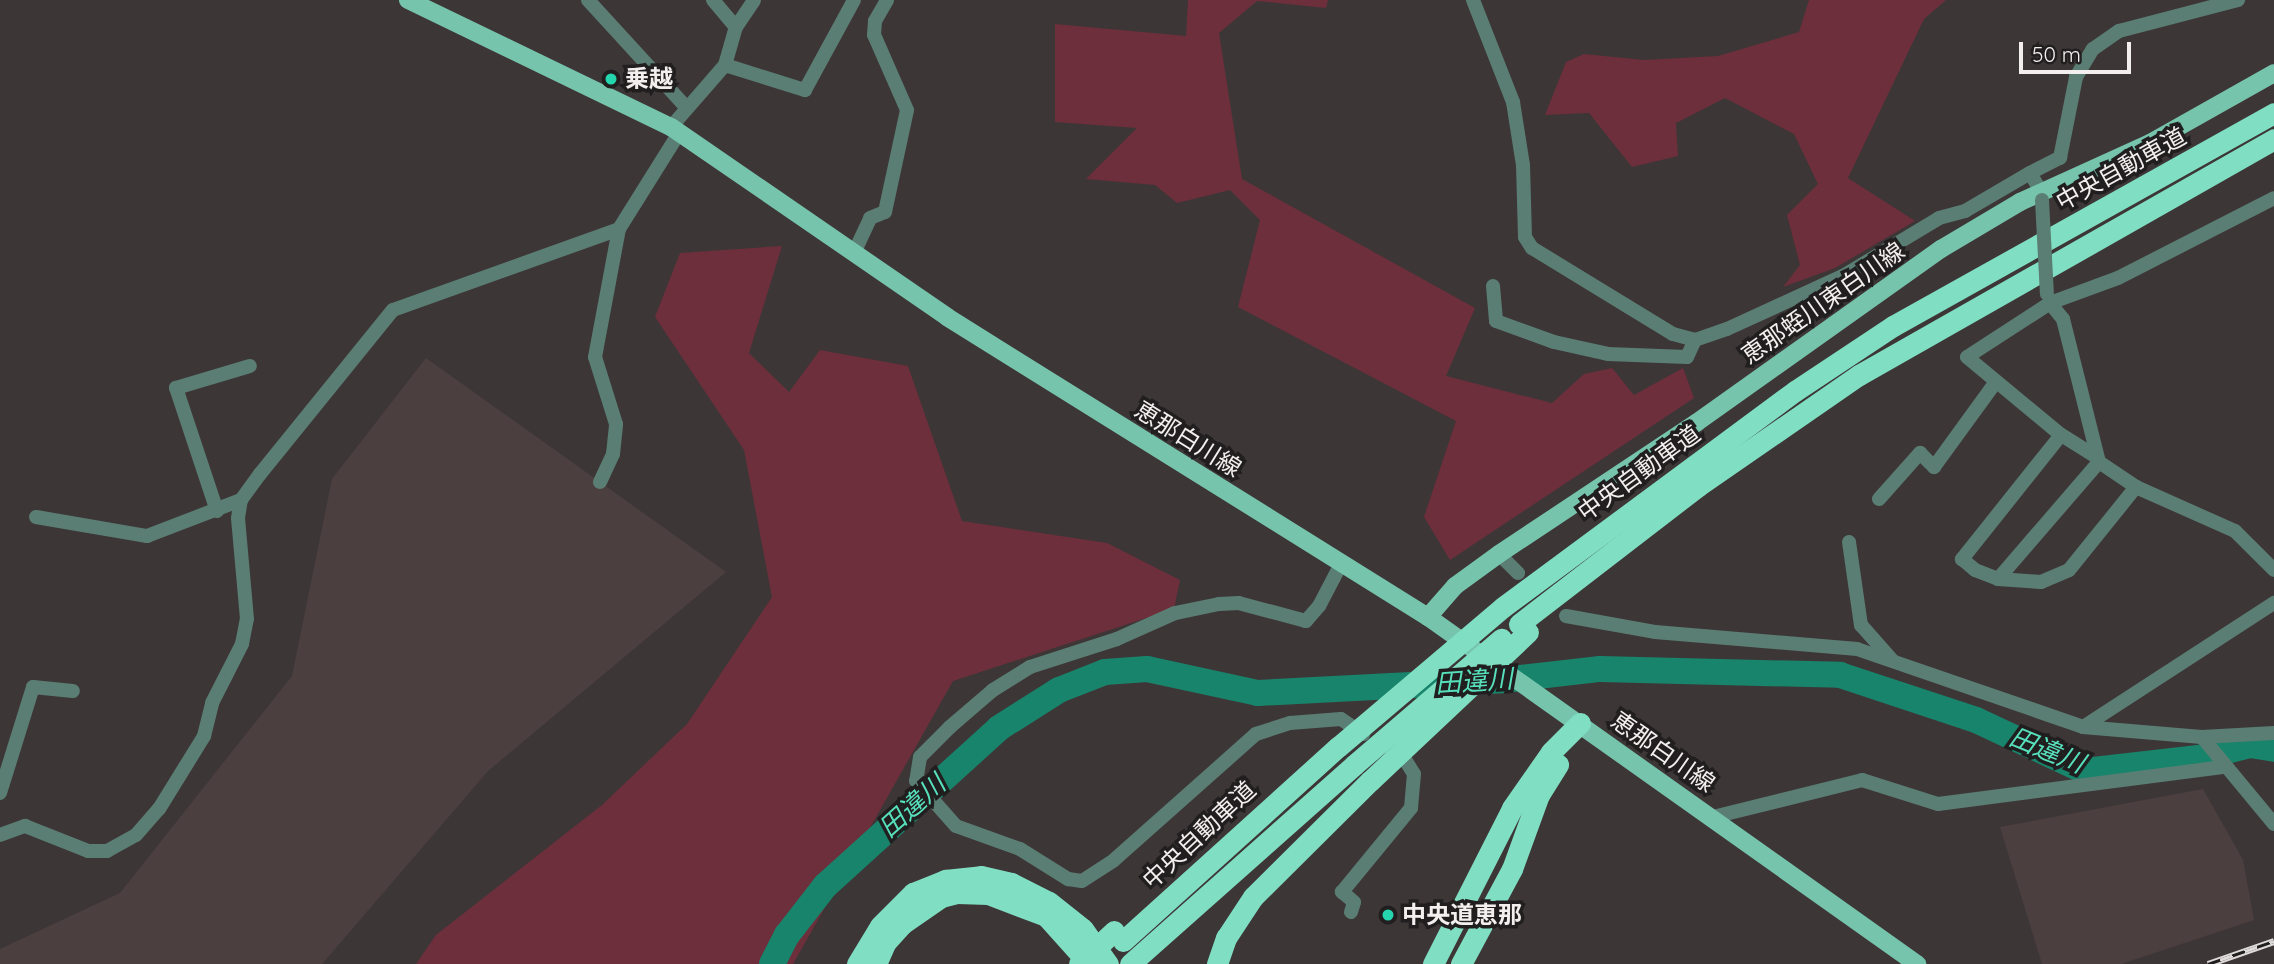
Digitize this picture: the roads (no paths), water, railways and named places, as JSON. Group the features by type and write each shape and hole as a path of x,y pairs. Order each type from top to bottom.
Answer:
{"highway":[{"name":"中央自動車道","path":"1126,949 1265,810 1503,607 1795,391 1893,326 2274,113"},
{"name":"中央自動車道","path":"1099,964 1126,949 1523,628 1579,576 1698,486 1859,375 2274,139"},
{"path":"1217,964 1226,938 1253,897 1523,628"},
{"path":"1432,962 1512,808 1551,752 1580,723"},
{"path":"1461,964 1512,869 1539,795 1580,723"},
{"path":"857,964 880,926 913,893 945,880 981,876 1011,883 1049,902 1083,929 1108,964"},
{"path":"876,964 886,942 902,924 941,897 957,893 988,894 1046,916 1088,964"},
{"path":"1079,964 1126,949"}],"main road":[{"name":"恵那白川線","path":"408,0 674,130 947,317 1428,617 1917,964"},
{"name":"恵那蛭川東白川線","path":"1428,617 1455,586 1499,554 1696,423 1941,249 2150,143 2274,73"}],"street":[{"path":"588,0 686,107"},
{"path":"713,0 736,27"},
{"path":"600,482 613,454 616,424 595,357 619,229 686,107 725,65 736,27 754,0"},
{"path":"725,65 805,90 854,0"},
{"path":"854,253 870,218 885,212 907,110 874,35 875,20 887,0"},
{"path":"1473,0 1513,102 1523,165 1523,226 1532,248 1673,334 1695,340 1843,276 1939,218 1965,211 2060,158 2076,77 2092,49 2119,31 2238,0"},
{"path":"2030,173 2042,196 2049,298 2063,319 2097,459"},
{"path":"2274,198 2118,278 2049,298 1967,357 1995,383 2061,435 2136,487 2235,531 2274,570"},
{"path":"36,517 147,536 241,500 393,310 619,229"},
{"path":"1493,286 1496,321 1554,342 1608,354 1687,357 1695,340"},
{"path":"217,511 176,388 250,366"},
{"path":"1879,499 1920,453 1934,467 1995,383"},
{"path":"2061,435 1962,559 1975,570 1998,579 2042,582 2069,570 2136,487"},
{"path":"1998,579 2097,459"},
{"path":"0,835 25,826 88,850 107,851 136,835 159,809 204,736 212,703 246,630 239,550 241,500"},
{"path":"1849,542 1861,625 1893,661"},
{"path":"1499,554 1518,573"},
{"path":"1341,564 1312,618 1306,621 1239,603 1219,604 1175,613 1117,639 1030,667 993,690 950,727 920,757 916,781 957,826 1020,849 1068,879 1082,881 1114,860 1256,734 1290,723 1341,719 1406,761 1414,774 1411,808 1342,892 1354,902 1351,912"},
{"path":"2083,727 2274,603"},
{"path":"1566,616 1655,632 1857,649 2083,727 2202,737 2274,733"},
{"path":"0,793 33,687 73,691"},
{"path":"2202,737 2223,767 2274,824"},
{"path":"1713,817 1862,780 1938,804 2223,767"}],"waterway":[{"name":"田違川","path":"772,964 787,935 825,886 999,728 1059,690 1105,672 1147,669 1258,693 1503,680 1600,669 1840,675 1976,720 2085,771 2198,758 2250,745 2274,749"}],"railway":[{"path":"2208,964 2274,941"}],"place":[{"name":"乗越","path":"611,79"},
{"name":"中央道恵那","path":"1388,915"}]}
